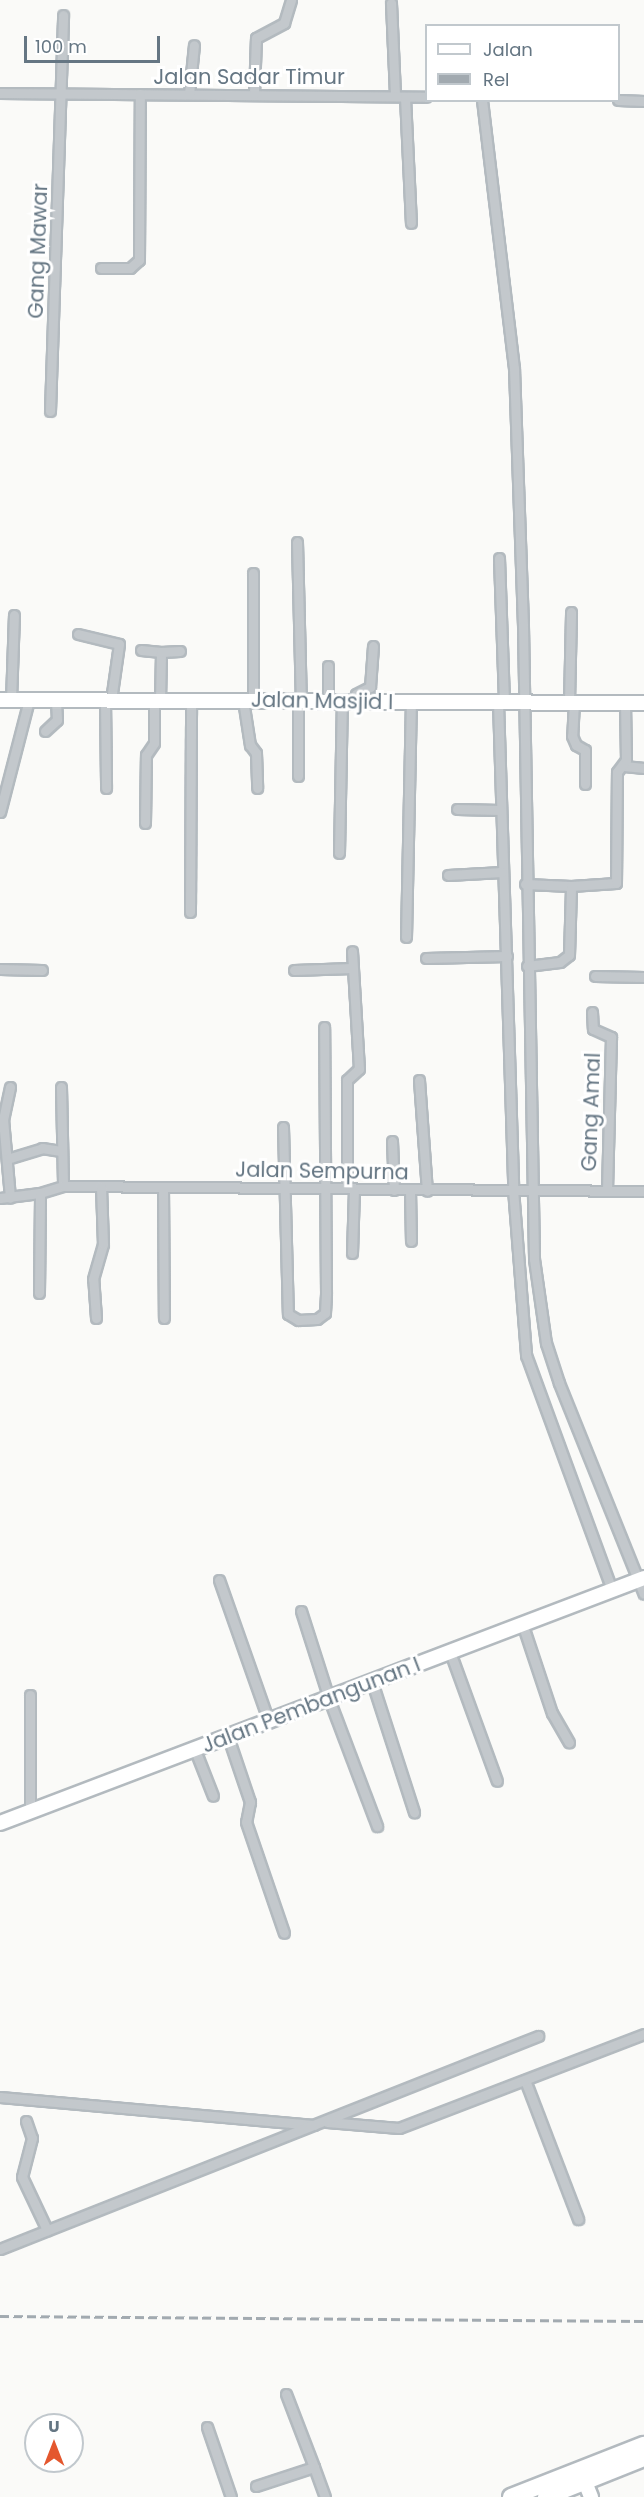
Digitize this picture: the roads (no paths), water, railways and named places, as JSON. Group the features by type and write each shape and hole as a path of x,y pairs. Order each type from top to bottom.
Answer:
{"highway":[{"path":"511,2497 585,2483 644,2445"},
{"path":"546,2497 644,2458"}],"main road":[{"name":"Jalan Masjid I","path":"5,700 644,703"},
{"name":"Jalan Pembangunan I","path":"0,1823 632,1585"}],"street":[{"path":"254,94 256,38 281,26 291,0"},
{"path":"392,3 411,223"},
{"name":"Gang Mawar","path":"50,411 63,15"},
{"path":"189,94 194,45"},
{"name":"Jalan Sadar Timur","path":"0,93 425,97"},
{"path":"101,268 130,268 139,260 140,94"},
{"path":"620,100 644,101"},
{"path":"482,102 514,368 511,702 500,810 511,1020 514,1189 526,1355 632,1585"},
{"path":"297,542 298,776"},
{"path":"499,558 525,884 530,1190 534,1259 546,1343 632,1585"},
{"path":"253,573 248,700 250,745 256,753 257,788"},
{"path":"571,612 572,736 576,745 585,750 585,784"},
{"path":"5,700 14,615"},
{"path":"78,634 119,644 108,700 106,788"},
{"path":"341,702 370,687 373,646"},
{"path":"141,650 180,651"},
{"path":"145,823 146,755 154,743 161,651"},
{"path":"328,666 341,702 339,853"},
{"path":"0,812 29,700"},
{"path":"45,731 57,720 56,700"},
{"path":"190,912 191,700"},
{"path":"406,936 411,702"},
{"path":"624,766 625,702"},
{"path":"525,884 572,886 616,883 617,772 624,766 644,768"},
{"path":"457,809 500,810"},
{"path":"448,875 502,872"},
{"path":"527,966 560,962 570,956 572,886"},
{"path":"352,951 359,1069 347,1080 352,1253"},
{"path":"426,958 507,956"},
{"path":"294,970 352,968"},
{"path":"0,969 42,970"},
{"path":"596,976 644,977"},
{"name":"Gang Amal","path":"592,1012 593,1029 611,1036 607,1191"},
{"path":"511,1020 527,1020"},
{"path":"283,1127 282,1187 288,1314 298,1320 322,1318 325,1313 327,1189 324,1027"},
{"path":"419,1080 427,1191"},
{"path":"5,1198 7,1159 3,1119 10,1087"},
{"path":"62,1087 63,1186"},
{"path":"392,1141 394,1190"},
{"path":"7,1159 42,1148 61,1151"},
{"name":"Jalan Sempurna","path":"5,1198 40,1193 63,1186 282,1187 427,1191 514,1189 644,1191"},
{"path":"96,1318 93,1279 103,1244 101,1186"},
{"path":"163,1187 164,1318"},
{"path":"411,1190 411,1241"},
{"path":"39,1293 40,1193"},
{"path":"219,1580 269,1722"},
{"path":"301,1611 329,1699 377,1826"},
{"path":"523,1626 552,1713 569,1742"},
{"path":"450,1652 497,1781"},
{"path":"372,1682 414,1812"},
{"path":"30,1695 30,1812"},
{"path":"228,1737 250,1802 246,1822 284,1933"},
{"path":"195,1749 213,1796"},
{"path":"324,2121 399,2128 644,2034"},
{"path":"0,2249 538,2036"},
{"path":"525,2080 578,2219"},
{"path":"0,2097 314,2125"},
{"path":"26,2121 32,2138 22,2177 47,2230"},
{"path":"286,2394 325,2497"},
{"path":"207,2427 231,2497"},
{"path":"256,2486 314,2467"}],"railway":[{"path":"0,2316 644,2321"}]}
